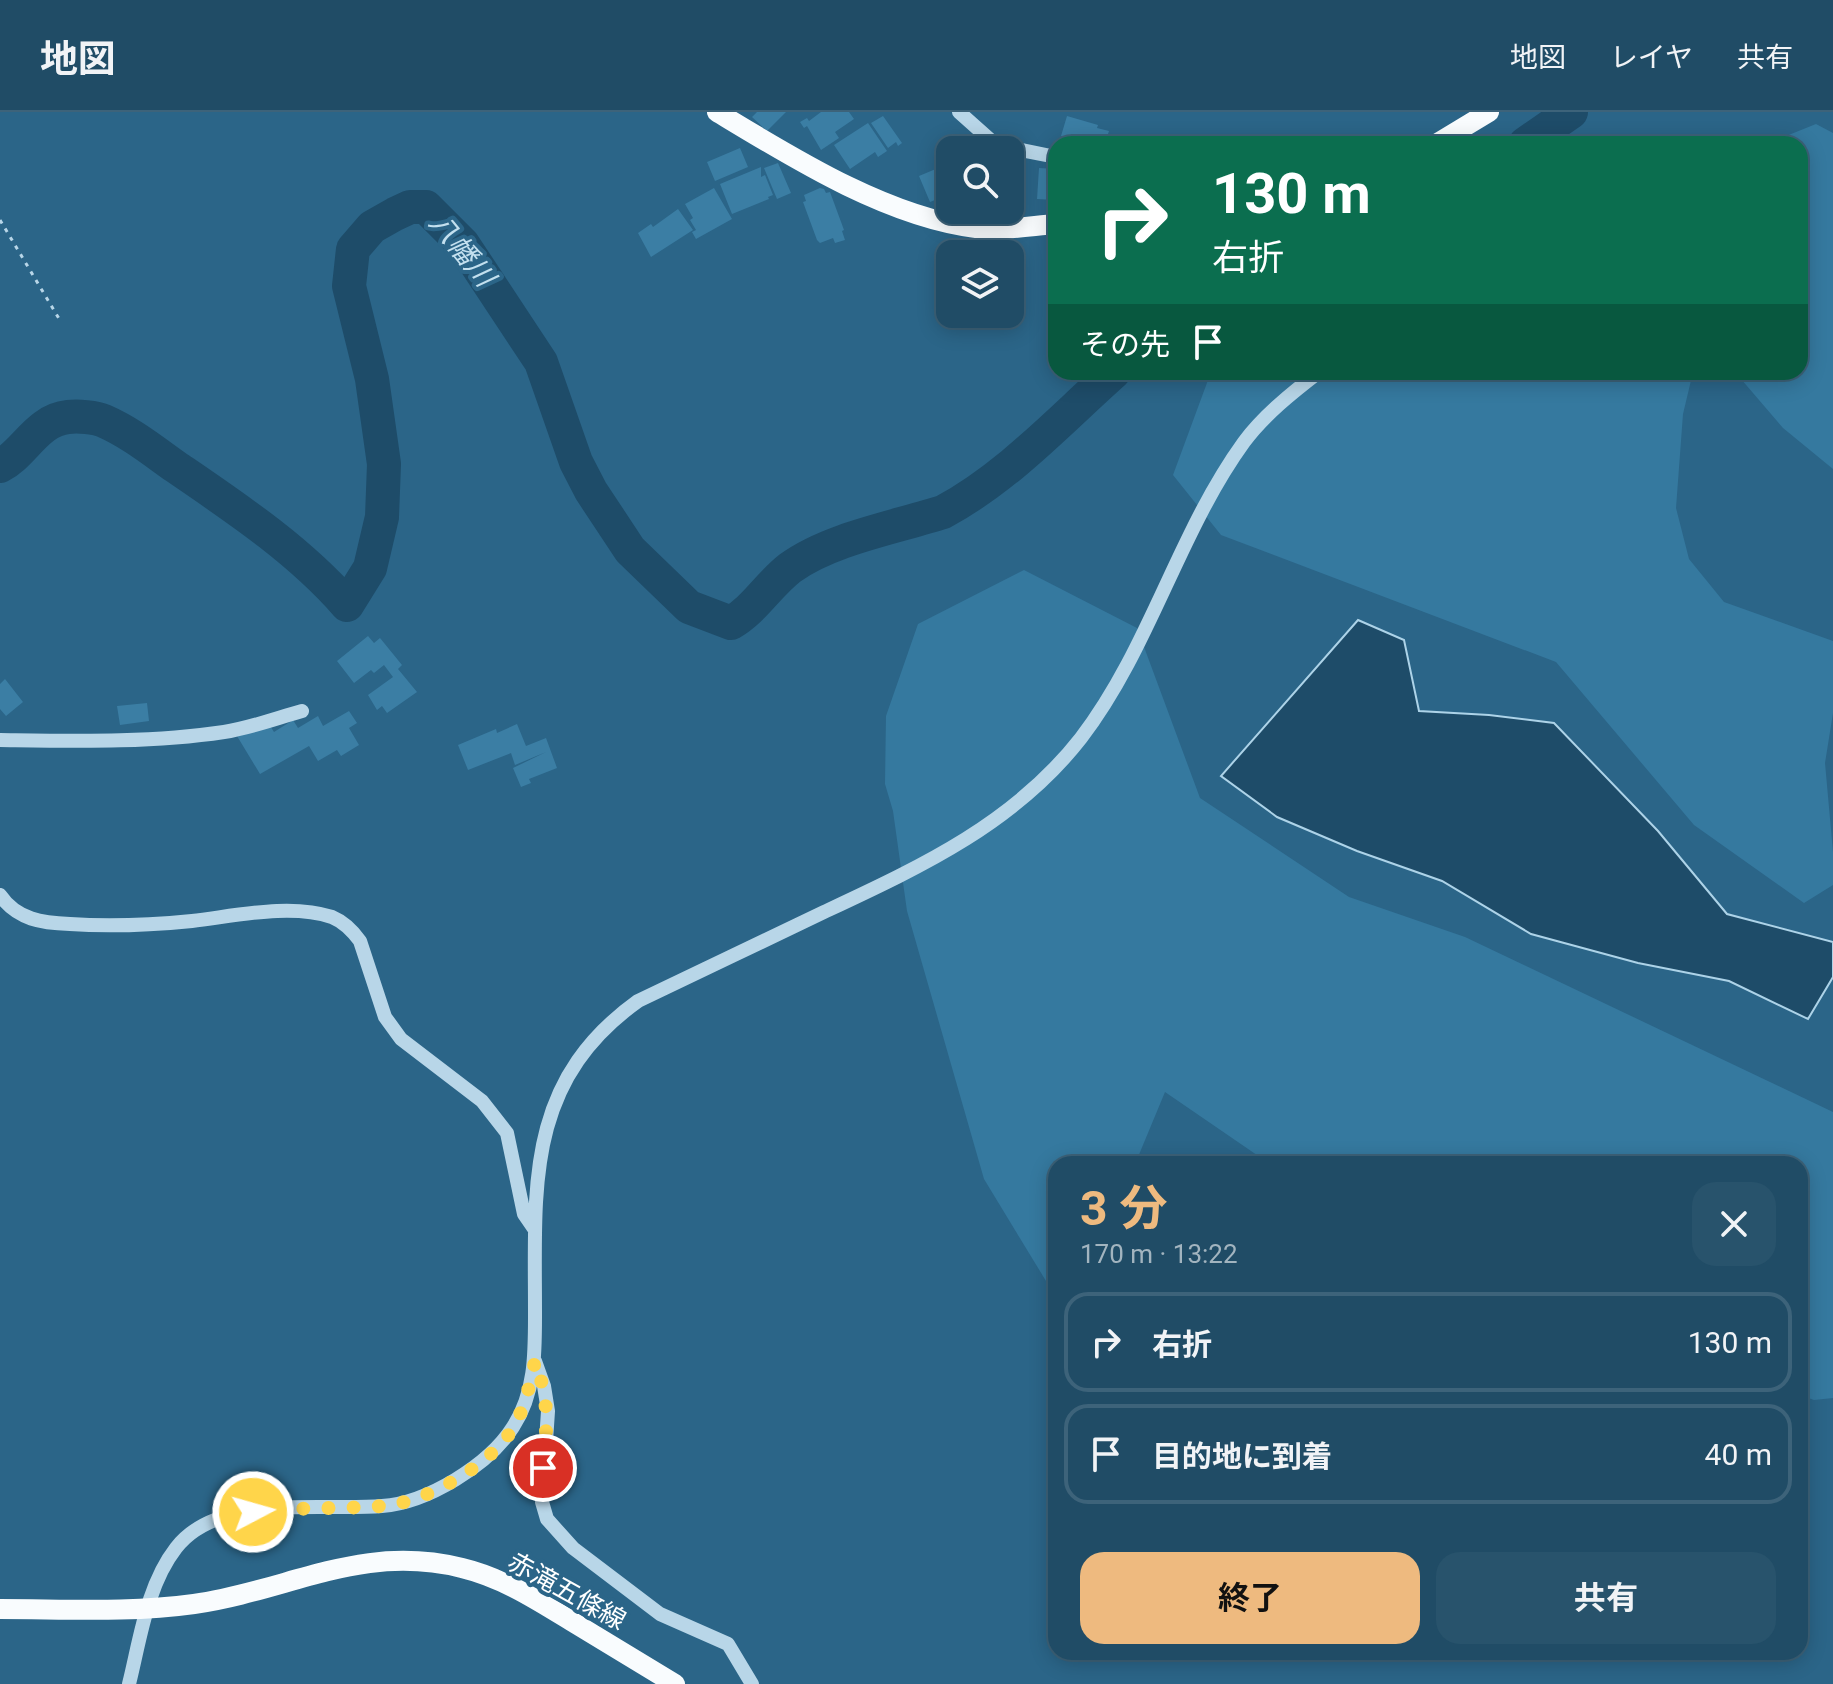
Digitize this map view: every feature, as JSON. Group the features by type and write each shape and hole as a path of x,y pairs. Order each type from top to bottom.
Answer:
{"main road":[{"path":"717,112 791,155 916,216 979,228 1048,224"},
{"path":"1449,136 1489,112"},
{"name":"赤滝五條線","path":"0,1609 148,1609 237,1597 365,1562 391,1560 441,1564 465,1569 512,1587 675,1684"}],"street":[{"path":"959,112 996,145 1048,155"},
{"path":"129,1684 148,1609 163,1569 177,1545 200,1526 230,1514 300,1507 385,1506 420,1497 456,1480 492,1452 513,1428 527,1397 535,1361 535,1230 541,1149 552,1109 570,1071 600,1032 638,1001 932,861 994,823 1035,790 1080,738 1120,681 1218,481 1246,439 1310,380"},
{"path":"0,740 55,741 198,734 226,731 302,711"},
{"path":"0,895 20,914 47,923 111,927 273,910 328,916 338,920 353,931 360,941 385,1017 401,1039 482,1101 507,1133 524,1214 535,1230"},
{"path":"535,1361 544,1386 548,1411 542,1502 547,1519 573,1548 660,1614 728,1644 752,1684"}],"path":[{"path":"0,220 61,322"}],"shaded area":[{"path":"1816,124 1833,133 1833,469 1783,428 1742,380 1808,380 1808,136 1786,136"},
{"path":"1208,380 1691,380 1683,414 1676,508 1689,559 1724,602 1833,641 1833,713 1825,763 1833,885 1804,903 1694,825 1556,662 1221,535 1173,475"},
{"path":"1024,570 1137,628 1200,798 1349,897 1465,937 1833,1112 1833,1398 1808,1398 1808,1156 1258,1156 1165,1092 1138,1156 1048,1156 1048,1283 984,1179 907,911 893,811 885,784 886,716 918,624"},
{"path":"1358,620 1404,640 1419,711 1554,723 1658,831 1727,914 1833,942 1833,977 1808,1019 1729,981 1638,963 1531,934 1442,881 1357,851 1277,817 1221,776"}],"building":[{"path":"757,112 786,112 767,131 752,117"},
{"path":"821,112 849,112 854,119 835,132 839,138 821,150 807,126 804,128 800,122 807,118 809,121"},
{"path":"883,116 902,143 898,146 896,142 888,148 871,123"},
{"path":"1067,116 1109,131 1107,136 1061,136"},
{"path":"868,123 887,151 878,157 875,152 850,169 834,145"},
{"path":"740,148 748,167 715,181 707,162"},
{"path":"778,163 791,193 777,199 764,168"},
{"path":"761,167 761,177 765,175 773,195 732,214 720,184"},
{"path":"1039,168 1048,169 1048,200 1037,199"},
{"path":"936,169 936,200 930,202 919,176"},
{"path":"714,188 732,219 696,239 692,232 696,230 690,220 693,218 685,204"},
{"path":"820,188 826,193 830,192 845,240 835,243 833,238 820,243 817,240 803,202 806,201 804,195"},
{"path":"678,209 693,230 651,257 638,233 651,224 653,227"},
{"path":"368,636 374,643 380,638 402,665 398,669 417,692 387,713 382,706 377,710 368,695 393,677 384,665 374,673 371,670 354,683 337,661"},
{"path":"5,679 23,702 6,716 0,709 0,684"},
{"path":"147,703 149,721 120,725 117,706"},
{"path":"349,711 357,723 349,728 359,745 341,756 337,750 318,761 309,746 260,774 237,736 269,724 274,732 293,720 298,728 318,716 323,726"},
{"path":"517,724 526,746 546,738 557,768 529,779 531,783 521,787 513,768 546,752 515,765 511,753 468,770 458,745"}],"waterway":[{"name":"八幡川","path":"1536,136 1571,112"},
{"name":"八幡川","path":"0,466 57,419 81,417 104,421 141,442 266,531 308,566 347,605 370,568 382,517 384,464 372,379 349,286 353,249 372,227 410,207 426,207 463,244 541,362 576,462 630,550 689,607 731,623 790,568 806,558 843,541 943,512 967,498 1032,447 1105,380"}],"route":[{"path":"253,1512 300,1507 385,1506 420,1497 456,1480 492,1452 513,1428 527,1397 535,1361 544,1386 548,1411 543,1468"}]}
